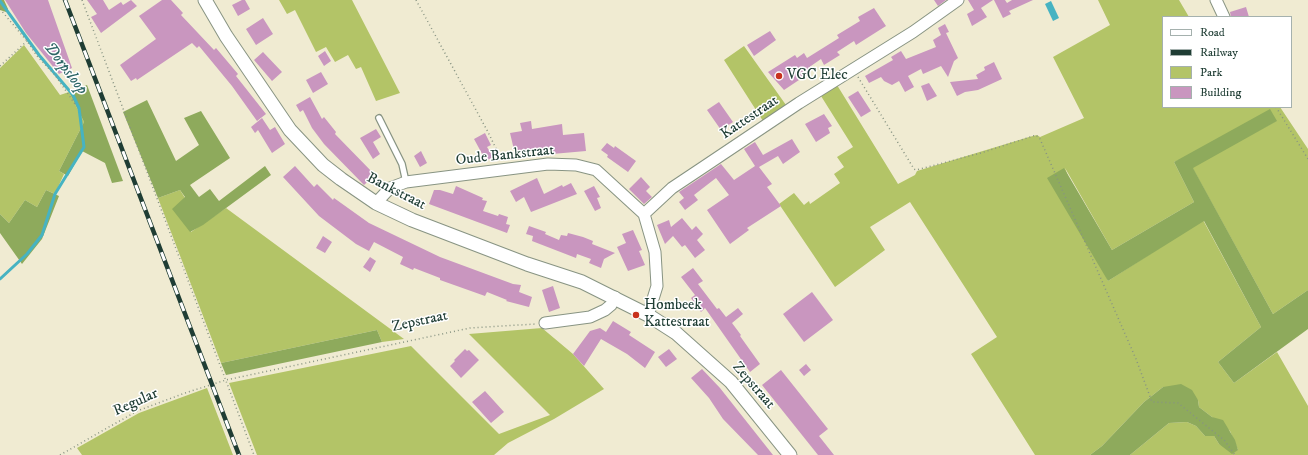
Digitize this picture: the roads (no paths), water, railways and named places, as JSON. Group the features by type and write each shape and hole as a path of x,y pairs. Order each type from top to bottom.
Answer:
{"street":[{"name":"Bankstraat","path":"205,0 226,36 290,130 323,164 353,188 376,203 412,220 526,264 582,282 616,297 648,315"},
{"name":"Kattestraat","path":"644,214 672,188 853,69 913,32 958,0"},
{"path":"1216,0 1224,16"},
{"name":"Oude Bankstraat","path":"376,203 390,188 406,182 548,164 576,165 596,170 644,214"},
{"path":"644,214 655,252 657,286 648,315"},
{"path":"546,323 590,317 605,310 611,305 616,297"},
{"name":"Zepstraat","path":"648,315 676,333 731,382 790,455"}],"lane":[{"path":"379,118 402,164 406,182"}],"water":[{"path":"1051,1 1059,18 1053,21 1045,4"}],"waterway":[{"name":"Dorpsloop","path":"0,1 39,55 73,95 79,108 84,147 55,194 42,235 27,254 0,279"}],"railway":[{"path":"65,0 239,455"}],"place":[{"name":"VGC Elec","path":"779,76"},
{"name":"Hombeek Kattestraat","path":"636,315"}]}
